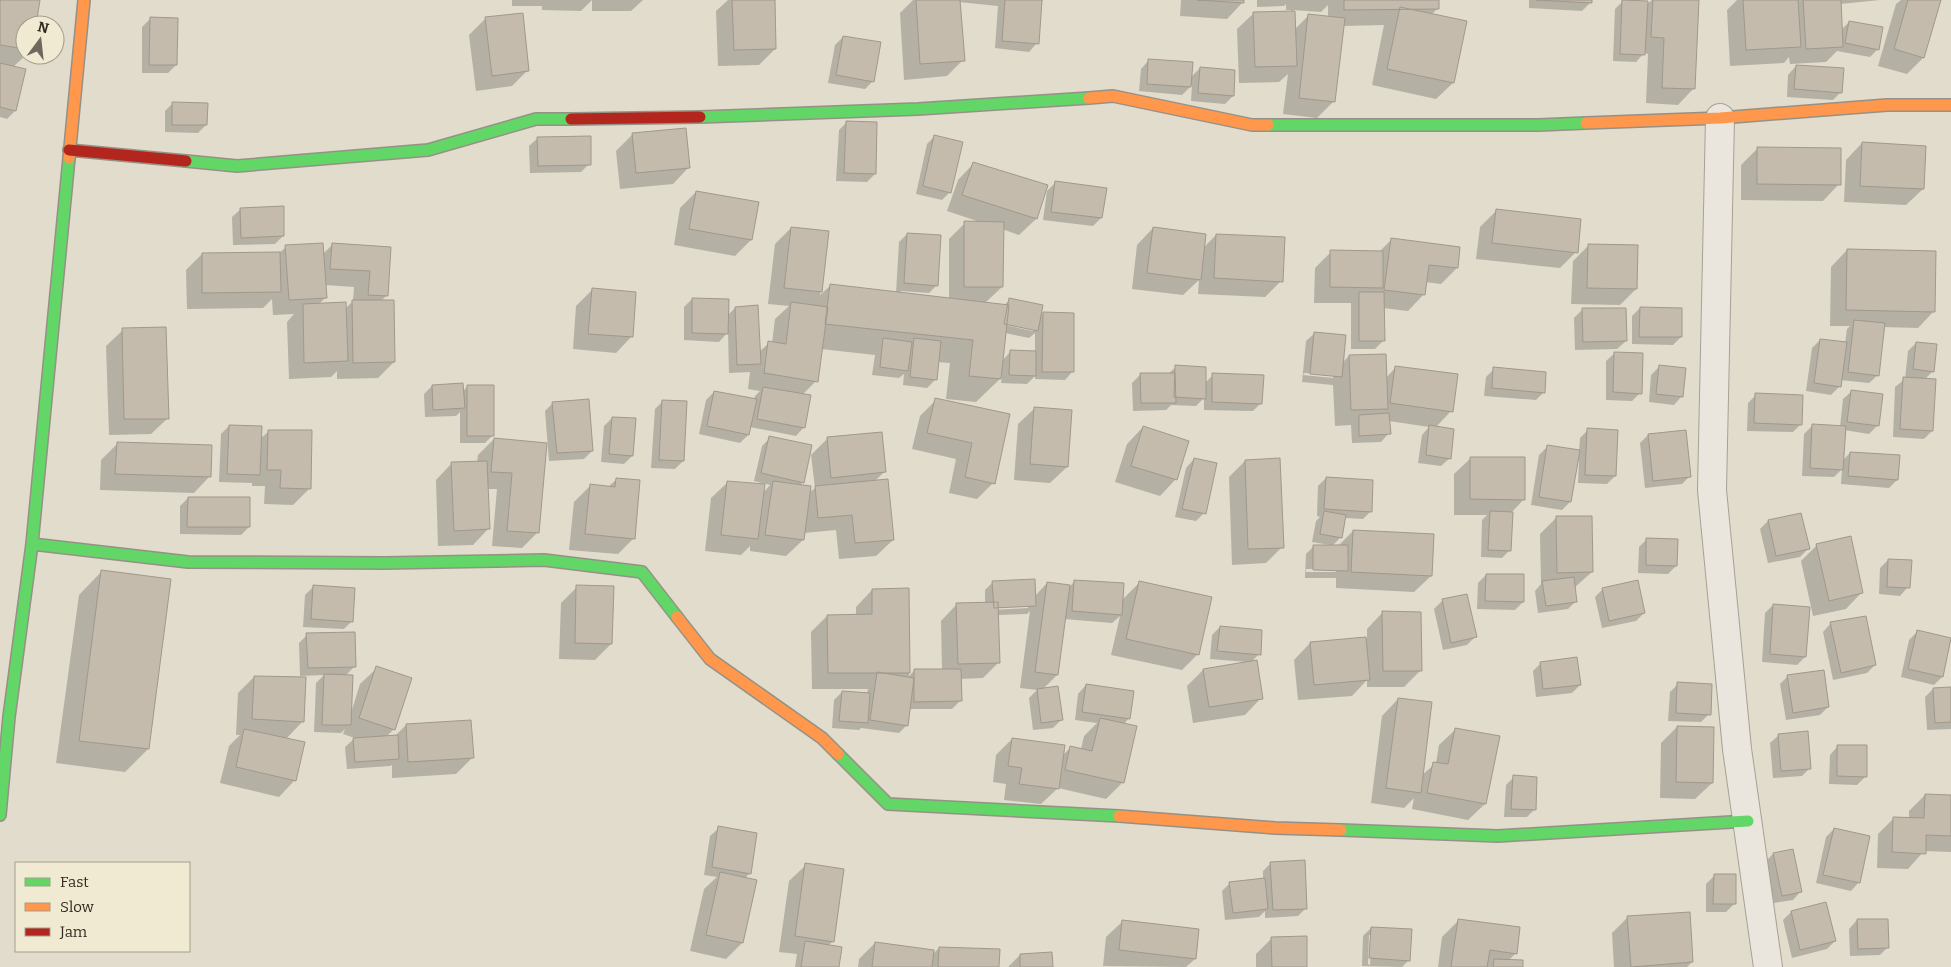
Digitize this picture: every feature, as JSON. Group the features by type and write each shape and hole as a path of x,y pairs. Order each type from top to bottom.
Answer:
{"street":[{"path":"0,815 5,717 32,544 84,0"},
{"path":"70,150 237,166 428,150 536,120 709,117 918,109 1113,96 1252,125 1539,125 1720,118 1888,105 1951,105"},
{"path":"1720,118 1712,490 1737,749 1768,967"},
{"path":"32,544 188,562 385,563 544,560 642,572 710,659 822,738 888,804 1070,812 1275,828 1498,836 1748,821"}],"building":[{"path":"0,0 40,0 38,15 15,15 15,47 0,45"},
{"path":"732,0 775,0 776,49 734,50"},
{"path":"916,0 960,0 965,61 920,64"},
{"path":"1005,0 1042,0 1039,44 1002,41"},
{"path":"1197,0 1244,0 1244,3"},
{"path":"1344,0 1439,0 1439,9 1344,10"},
{"path":"1536,0 1592,0 1592,3"},
{"path":"1622,0 1648,1 1645,55 1620,54"},
{"path":"1653,0 1699,0 1695,89 1662,88 1664,38 1651,37"},
{"path":"1743,0 1798,0 1801,47 1746,50"},
{"path":"1803,0 1841,0 1843,47 1806,49"},
{"path":"1908,0 1941,0 1924,58 1894,49"},
{"path":"1400,7 1467,21 1454,83 1387,69"},
{"path":"1295,11 1297,66 1255,67 1253,12"},
{"path":"523,13 529,71 492,76 485,17"},
{"path":"1308,14 1345,18 1335,102 1299,98"},
{"path":"150,17 178,18 177,65 149,65"},
{"path":"1849,21 1883,27 1879,50 1845,43"},
{"path":"843,36 881,42 874,82 836,75"},
{"path":"1148,59 1193,62 1191,87 1147,84"},
{"path":"0,63 26,69 16,111 0,107"},
{"path":"1796,65 1844,68 1842,93 1794,89"},
{"path":"1200,67 1235,70 1234,96 1198,93"},
{"path":"172,102 208,103 207,125 172,125"},
{"path":"846,121 877,122 876,174 844,173"},
{"path":"686,128 690,168 636,173 632,133"},
{"path":"934,135 963,142 951,193 923,186"},
{"path":"591,136 591,165 538,166 537,137"},
{"path":"1862,142 1926,146 1924,189 1860,186"},
{"path":"1757,147 1841,148 1841,185 1757,184"},
{"path":"973,162 1048,185 1037,219 962,195"},
{"path":"1055,181 1107,188 1102,218 1051,212"},
{"path":"696,191 759,202 752,240 689,229"},
{"path":"284,206 284,236 241,238 240,208"},
{"path":"1496,209 1581,219 1578,253 1492,243"},
{"path":"964,221 1004,222 1003,287 964,287"},
{"path":"791,227 829,231 822,292 784,288"},
{"path":"1153,227 1206,234 1201,280 1147,273"},
{"path":"907,233 941,235 938,286 904,283"},
{"path":"1216,234 1285,237 1283,282 1214,278"},
{"path":"1391,238 1460,247 1458,268 1429,265 1425,295 1384,290"},
{"path":"323,243 327,298 289,300 285,245"},
{"path":"332,243 391,247 388,296 368,295 370,271 330,269"},
{"path":"1588,244 1638,245 1637,289 1587,288"},
{"path":"1847,249 1936,251 1935,312 1846,310"},
{"path":"1330,250 1383,251 1383,288 1330,287"},
{"path":"280,252 281,292 202,293 202,253"},
{"path":"830,284 1009,305 1001,379 969,376 973,340 825,324"},
{"path":"592,288 636,292 633,337 588,334"},
{"path":"1359,292 1384,292 1385,341 1359,341"},
{"path":"692,298 729,299 728,334 692,333"},
{"path":"1009,298 1043,305 1038,331 1004,324"},
{"path":"352,300 394,300 395,362 353,363"},
{"path":"346,302 348,361 304,363 303,304"},
{"path":"791,302 828,307 818,382 764,373 768,341 786,344"},
{"path":"758,305 761,364 737,365 735,307"},
{"path":"1640,307 1682,308 1682,337 1639,337"},
{"path":"1582,308 1626,308 1627,341 1583,342"},
{"path":"1043,312 1074,313 1074,372 1042,372"},
{"path":"1854,320 1885,323 1879,376 1848,372"},
{"path":"166,327 169,419 124,419 122,328"},
{"path":"1314,332 1346,335 1342,377 1310,374"},
{"path":"883,338 912,342 908,371 880,367"},
{"path":"914,338 941,341 937,380 910,377"},
{"path":"1820,339 1847,342 1841,387 1814,383"},
{"path":"1916,342 1937,344 1934,372 1913,369"},
{"path":"1010,350 1036,351 1036,376 1009,375"},
{"path":"1614,352 1643,353 1642,394 1613,392"},
{"path":"1386,354 1388,409 1351,410 1349,355"},
{"path":"1175,365 1206,367 1206,399 1174,397"},
{"path":"1659,365 1686,368 1683,397 1656,394"},
{"path":"1395,366 1458,374 1453,412 1390,403"},
{"path":"1493,367 1546,372 1545,393 1492,388"},
{"path":"1140,373 1175,373 1176,403 1141,403"},
{"path":"1212,373 1264,375 1262,404 1212,402"},
{"path":"1903,377 1936,379 1933,431 1900,429"},
{"path":"463,383 465,408 433,410 432,385"},
{"path":"467,385 494,385 494,436 467,436"},
{"path":"763,387 811,395 805,428 757,419"},
{"path":"1851,390 1883,394 1879,426 1847,422"},
{"path":"714,391 757,399 749,435 707,426"},
{"path":"1755,393 1803,395 1802,425 1754,423"},
{"path":"935,398 1010,414 995,484 965,477 972,443 927,433"},
{"path":"589,399 593,451 557,453 552,402"},
{"path":"662,400 687,401 684,461 659,460"},
{"path":"1034,407 1072,410 1068,467 1030,464"},
{"path":"1389,413 1391,434 1359,436 1359,415"},
{"path":"612,417 636,418 633,456 609,454"},
{"path":"1812,424 1846,426 1843,470 1810,468"},
{"path":"229,425 262,426 260,475 227,474"},
{"path":"1429,425 1454,429 1451,459 1426,455"},
{"path":"1143,426 1189,441 1177,480 1131,466"},
{"path":"1587,428 1618,430 1616,476 1585,475"},
{"path":"268,430 312,430 311,489 280,488 281,470 267,470"},
{"path":"1686,430 1691,477 1653,481 1648,434"},
{"path":"882,432 886,472 831,478 827,437"},
{"path":"769,436 812,445 804,483 761,473"},
{"path":"494,438 547,443 539,533 507,531 512,473 491,472"},
{"path":"117,442 212,445 211,477 115,474"},
{"path":"1547,445 1580,450 1571,502 1539,497"},
{"path":"1850,452 1900,455 1898,480 1848,476"},
{"path":"1470,457 1525,457 1525,500 1470,499"},
{"path":"1194,458 1217,463 1206,514 1182,509"},
{"path":"1280,458 1284,548 1248,549 1245,460"},
{"path":"487,461 490,529 454,531 451,462"},
{"path":"1326,477 1373,480 1372,512 1324,509"},
{"path":"616,478 640,480 635,539 585,534 590,484 615,487"},
{"path":"888,479 894,540 855,543 852,515 818,518 815,486"},
{"path":"727,481 765,484 758,539 721,535"},
{"path":"773,481 811,486 804,540 765,535"},
{"path":"188,497 250,497 250,527 187,527"},
{"path":"1324,511 1346,515 1342,538 1320,534"},
{"path":"1490,511 1513,512 1511,551 1488,550"},
{"path":"1801,513 1810,549 1776,556 1768,520"},
{"path":"1556,516 1592,516 1593,572 1557,573"},
{"path":"1353,530 1434,534 1432,576 1351,572"},
{"path":"1851,536 1863,593 1829,601 1816,544"},
{"path":"1646,538 1678,539 1677,566 1646,565"},
{"path":"1313,545 1348,545 1348,571 1313,570"},
{"path":"1888,559 1912,560 1910,588 1887,587"},
{"path":"101,570 171,579 149,749 79,741"},
{"path":"1486,574 1524,574 1524,602 1485,601"},
{"path":"1574,577 1577,602 1546,606 1542,581"},
{"path":"1035,579 1036,606 994,608 992,581"},
{"path":"1074,580 1124,583 1122,615 1072,611"},
{"path":"1638,580 1645,613 1609,621 1602,588"},
{"path":"1139,581 1212,597 1199,655 1126,639"},
{"path":"1047,582 1070,585 1058,675 1035,672"},
{"path":"313,585 355,588 353,622 311,619"},
{"path":"576,585 614,586 612,644 575,643"},
{"path":"909,588 910,673 828,673 827,615 872,614 872,589"},
{"path":"1467,594 1477,637 1451,643 1442,599"},
{"path":"998,602 1000,663 958,664 956,603"},
{"path":"1773,604 1810,607 1806,657 1770,654"},
{"path":"1382,611 1421,612 1422,671 1383,671"},
{"path":"1866,616 1876,665 1841,673 1830,622"},
{"path":"1220,626 1262,630 1261,655 1217,651"},
{"path":"1917,630 1951,638 1943,677 1908,669"},
{"path":"355,632 356,667 308,668 306,633"},
{"path":"1366,637 1370,680 1314,685 1310,642"},
{"path":"1577,657 1581,685 1543,689 1540,662"},
{"path":"1257,660 1263,699 1209,707 1203,669"},
{"path":"376,666 412,678 395,730 359,718"},
{"path":"914,669 961,669 962,701 914,702"},
{"path":"1824,670 1829,707 1793,713 1787,675"},
{"path":"877,672 914,678 908,726 870,720"},
{"path":"324,674 353,675 351,725 322,725"},
{"path":"254,676 306,677 304,722 252,719"},
{"path":"1677,682 1712,684 1711,715 1676,713"},
{"path":"1086,684 1134,691 1130,719 1082,712"},
{"path":"1058,686 1063,720 1041,723 1037,689"},
{"path":"1951,687 1951,722 1935,723 1933,688"},
{"path":"842,691 870,693 868,723 839,721"},
{"path":"1398,698 1432,702 1421,793 1386,788"},
{"path":"1100,718 1137,726 1124,783 1065,770 1070,746 1092,751"},
{"path":"471,720 474,758 408,762 406,724"},
{"path":"1677,726 1714,727 1713,783 1676,782"},
{"path":"1455,728 1500,736 1486,804 1427,793 1433,762 1448,764"},
{"path":"244,729 305,742 296,781 236,767"},
{"path":"1808,731 1811,769 1781,771 1778,734"},
{"path":"398,735 399,759 355,762 353,738"},
{"path":"1012,738 1065,745 1059,789 1019,784 1022,768 1008,766"},
{"path":"1837,745 1867,745 1867,777 1837,776"},
{"path":"1513,775 1537,777 1536,810 1511,809"},
{"path":"1925,794 1951,795 1951,836 1926,835 1926,854 1892,852 1893,817 1924,818"},
{"path":"718,826 757,833 751,874 712,867"},
{"path":"1834,828 1870,836 1860,883 1823,875"},
{"path":"1793,849 1802,892 1782,896 1773,853"},
{"path":"1305,860 1307,909 1273,910 1270,862"},
{"path":"805,863 844,869 834,942 795,936"},
{"path":"720,872 757,880 743,943 706,935"},
{"path":"1714,874 1736,874 1736,904 1713,904"},
{"path":"1265,878 1268,909 1233,913 1229,882"},
{"path":"1826,902 1836,941 1800,950 1791,911"},
{"path":"1690,912 1693,962 1631,967 1627,916"},
{"path":"1458,919 1520,927 1517,954 1490,950 1487,967 1451,967"},
{"path":"1857,919 1888,919 1889,948 1858,949"},
{"path":"1122,920 1199,929 1196,959 1119,950"},
{"path":"1371,927 1412,929 1410,961 1369,958"},
{"path":"1307,936 1307,967 1272,967 1271,937"},
{"path":"805,941 842,947 839,967 801,967"},
{"path":"875,942 934,950 932,967 872,967"},
{"path":"939,947 1000,949 999,967 938,967"},
{"path":"1052,952 1053,967 1020,967 1020,954"},
{"path":"1494,959 1523,960 1523,967 1493,967"}],"traffic: fast":[{"path":"700,117 918,109 1089,98"},
{"path":"186,161 237,166 428,150 536,119 571,119"},
{"path":"1268,125 1539,125 1586,123"},
{"path":"0,815 9,717 32,544 69,158"},
{"path":"32,544 188,562 385,563 544,560 642,572 677,617"},
{"path":"838,754 888,804 1119,816"},
{"path":"1341,830 1498,836 1748,821"}],"traffic: slow":[{"path":"69,158 84,0"},
{"path":"1089,98 1113,96 1252,125 1268,125"},
{"path":"1586,123 1720,118 1887,105 1951,105"},
{"path":"677,617 710,659 822,738 838,754"},
{"path":"1119,816 1275,828 1341,830"}],"traffic: jam":[{"path":"571,119 700,117"},
{"path":"69,150 186,161"}]}
